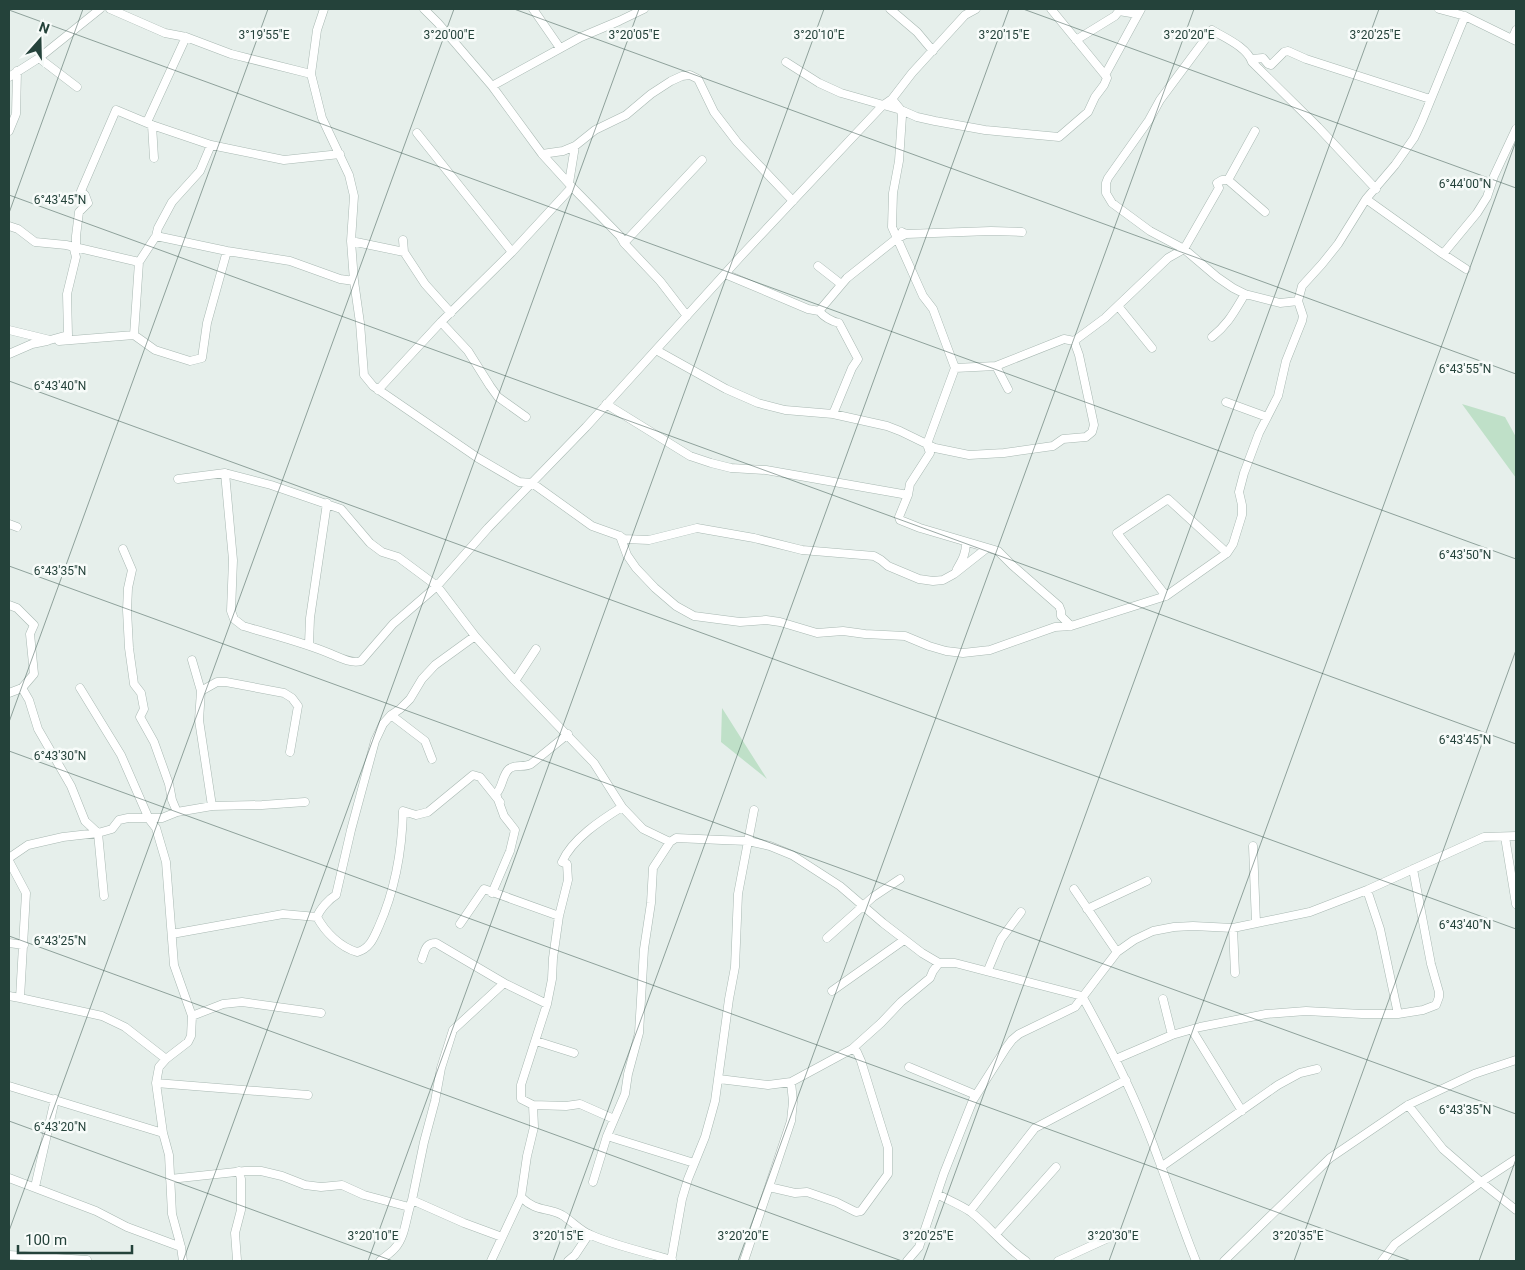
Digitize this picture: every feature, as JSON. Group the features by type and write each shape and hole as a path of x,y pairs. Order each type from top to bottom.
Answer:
{"street":[{"path":"9,77 39,58 100,9"},
{"path":"110,9 165,33 186,37 231,54 311,74"},
{"path":"324,9 318,30 311,74 322,118 349,175 354,196 352,241 354,281 360,323 364,376 373,386 478,458 519,482 532,483 592,526 624,539 649,540 697,528 754,538 802,550 874,556 888,566 919,579 933,581 943,580 953,574 987,548"},
{"path":"424,9 492,86 542,154 620,236 624,243 660,281 687,316"},
{"path":"533,9 560,48"},
{"path":"492,86 581,37 644,9"},
{"path":"890,9 917,32 933,51"},
{"path":"225,473 233,560 231,611 234,619 243,626 309,644 351,661 361,661 393,624 437,586 488,528 606,404 792,201 882,106 892,99 912,73 965,16 976,9"},
{"path":"786,62 819,83 841,93 901,110 917,117 985,130 1059,137 1088,112 1107,78 1051,9"},
{"path":"1439,9 1465,16 1514,40 1516,30"},
{"path":"1076,40 1119,12 1139,11"},
{"path":"1105,75 1139,11"},
{"path":"620,536 627,555 649,582 676,606 694,616 740,622 766,620 817,632 843,631 905,636 929,646 962,653 990,650 1055,627 1071,626 1166,596 1227,553 1233,544 1242,515 1242,505 1238,492 1259,433 1278,396 1286,361 1302,321 1303,316 1298,301 1302,286 1338,244 1366,199 1376,189 1414,138 1465,16"},
{"path":"1298,301 1280,303 1245,294 1233,288 1184,249 1150,231 1112,203 1106,193 1106,184 1124,155 1149,120 1160,100 1212,30 1239,46 1252,59 1252,62 1318,127 1376,189"},
{"path":"154,158 150,123 186,37"},
{"path":"1252,59 1263,58 1271,64 1284,52 1290,52 1306,59 1430,99"},
{"path":"39,58 77,87"},
{"path":"9,131 16,114 18,71"},
{"path":"542,154 563,151 575,146 595,130 626,115 671,80 690,75 698,79 714,112 737,142 792,201"},
{"path":"892,99 901,110 901,137 893,193 892,227 923,296 932,309 955,368 927,444 930,453 910,484 908,495 899,515 900,520 1001,553 1012,566 1059,606 1061,616 1071,626"},
{"path":"9,330 50,340 68,334 67,294 76,257 74,249 76,247 79,212 88,203 81,191 116,110 211,145 284,160 340,154"},
{"path":"1443,254 1477,212 1487,196 1494,176 1516,129"},
{"path":"1228,180 1255,132"},
{"path":"417,133 512,252"},
{"path":"134,335 138,262 156,236 158,228 172,202 200,172 211,145"},
{"path":"378,390 441,322 512,252 570,185 575,146"},
{"path":"624,243 702,160"},
{"path":"1074,341 1089,328 1105,318 1168,258 1184,249 1219,188 1217,183 1222,180 1228,180 1266,212"},
{"path":"1366,199 1466,269"},
{"path":"9,226 18,229 35,242 76,247 138,262"},
{"path":"892,227 906,234"},
{"path":"820,311 841,284 896,239 906,234 991,231 1022,232"},
{"path":"156,236 290,262 340,279 354,281"},
{"path":"404,240 404,252 425,284 450,313"},
{"path":"352,241 404,252"},
{"path":"9,354 32,344 42,342 134,335 155,350 190,361 202,358 207,323 227,250"},
{"path":"818,266 841,284"},
{"path":"725,274 808,309 820,311 823,316 839,323 858,359 852,368 833,414"},
{"path":"1212,337 1222,329 1234,314 1245,294"},
{"path":"1118,306 1152,348"},
{"path":"441,322 468,352 498,396 526,417"},
{"path":"955,368 996,366 1064,339 1074,341"},
{"path":"656,350 726,389 758,403 786,410 833,414 887,426 935,448 969,455 1049,447 1063,439 1086,437 1092,432 1094,425 1079,355 1074,341"},
{"path":"996,366 1008,389"},
{"path":"1226,402 1267,417"},
{"path":"606,404 690,456 710,463 731,468 766,470 908,495"},
{"path":"178,479 225,473 272,485 341,509 370,543 382,552 398,557 437,586 475,636 515,681 594,762 622,808 643,829 670,842"},
{"path":"1166,596 1117,534 1168,499 1227,553"},
{"path":"309,644 310,618 327,504"},
{"path":"9,524 18,528"},
{"path":"953,574 964,559 966,542"},
{"path":"123,549 132,570 128,588 128,648 134,684 141,693 144,709 140,716 154,742 177,812"},
{"path":"9,605 17,608 34,625 30,634 34,674 22,688 9,694"},
{"path":"317,916 318,912 330,898 336,895 351,830 375,742 383,724 410,699 422,679 435,665 475,636"},
{"path":"515,681 536,649"},
{"path":"192,660 201,691 199,720 212,806"},
{"path":"201,691 217,682 226,682 284,693 292,698 298,706 290,752"},
{"path":"22,688 38,729 71,786 85,821 98,833 104,896"},
{"path":"80,688 121,755 149,819 156,828 166,862 174,965 192,1016 191,1036 188,1042 159,1067 156,1083 163,1133 170,1155 172,1214 183,1261"},
{"path":"391,715 425,741 432,758"},
{"path":"492,893 510,851 515,830 508,822 496,794 501,789 505,774 515,766 526,767 568,734"},
{"path":"317,916 325,929 345,947 357,952 367,948 391,895 399,853 403,811 416,815 428,812 468,778 475,775 480,777 500,802"},
{"path":"20,998 26,893 9,859 28,845 98,833 112,829 119,820 128,818 162,818 177,812 212,806 305,802"},
{"path":"614,1119 580,1104 534,1106 521,1099 520,1092 547,1004 552,979 559,916 568,880 567,864 562,862 565,855 595,824 622,808"},
{"path":"520,1197 538,1209 562,1215 588,1234 671,1260 682,1199 705,1136 715,1101 729,999 736,967 738,894 754,810"},
{"path":"907,1261 919,1246 937,1194 976,1095 1012,1040 1037,1024 1075,1007 1117,952 1134,940 1154,931 1174,927 1233,928 1310,912 1367,890 1484,837 1516,836"},
{"path":"1505,837 1516,904"},
{"path":"593,1182 607,1136 625,1094 628,1074 639,1034 644,949 651,903 653,868 670,842 676,838 748,841 770,846 792,855 840,886 904,940 939,963 955,963 988,970 1082,996 1126,1080 1159,1158 1196,1261"},
{"path":"1252,846 1256,923"},
{"path":"1116,1059 1172,1035 1266,1014 1306,1011 1398,1014 1436,1005 1440,997 1431,964 1412,869"},
{"path":"827,938 873,897 900,879"},
{"path":"1087,909 1147,881"},
{"path":"460,924 484,889 559,916"},
{"path":"1074,889 1117,952"},
{"path":"1367,890 1380,929 1398,1014"},
{"path":"988,970 1001,939 1021,912"},
{"path":"172,934 283,914 317,916"},
{"path":"1233,928 1234,973"},
{"path":"832,990 904,940"},
{"path":"9,943 24,945"},
{"path":"422,959 426,946 436,943 504,983 547,1004"},
{"path":"719,1079 768,1085 791,1082 852,1048 881,1023 901,1002 930,978 939,963"},
{"path":"380,1261 396,1248 402,1237 435,1101 441,1068 453,1030 504,983"},
{"path":"9,996 102,1016 124,1027 166,1059"},
{"path":"1163,999 1172,1035"},
{"path":"192,1016 229,1002 242,1002 321,1013"},
{"path":"1192,1030 1242,1111"},
{"path":"536,1041 574,1052"},
{"path":"769,1186 795,1193 807,1192 836,1202 856,1212 861,1211 866,1206 888,1174 888,1148 861,1061 857,1052 852,1048"},
{"path":"1224,1261 1330,1158 1408,1105 1474,1074 1516,1060"},
{"path":"908,1067 976,1095"},
{"path":"1161,1167 1291,1077 1317,1069"},
{"path":"970,1211 1035,1128 1126,1080"},
{"path":"746,1260 792,1121 791,1082"},
{"path":"156,1083 308,1095"},
{"path":"9,1086 163,1133"},
{"path":"35,1187 55,1099"},
{"path":"1408,1105 1443,1149 1480,1182 1516,1210"},
{"path":"491,1261 520,1197 534,1127 534,1106"},
{"path":"607,1136 694,1163"},
{"path":"1382,1261 1395,1244 1480,1182 1516,1159"},
{"path":"996,1234 1056,1168"},
{"path":"170,1179 261,1171 282,1176 305,1185 321,1187 342,1185 364,1196 411,1203 502,1237"},
{"path":"237,1260 235,1233 241,1210 241,1179 239,1172"},
{"path":"9,1178 96,1211 127,1227 181,1247"},
{"path":"937,1194 970,1211 1017,1255 1026,1261"},
{"path":"568,1261 575,1255 588,1234"},
{"path":"1058,1261 1117,1234"},
{"path":"9,1256 87,1260"}],"green space":[{"path":"1462,404 1505,417 1516,437 1516,478"},
{"path":"722,708 767,779 721,742"}]}
